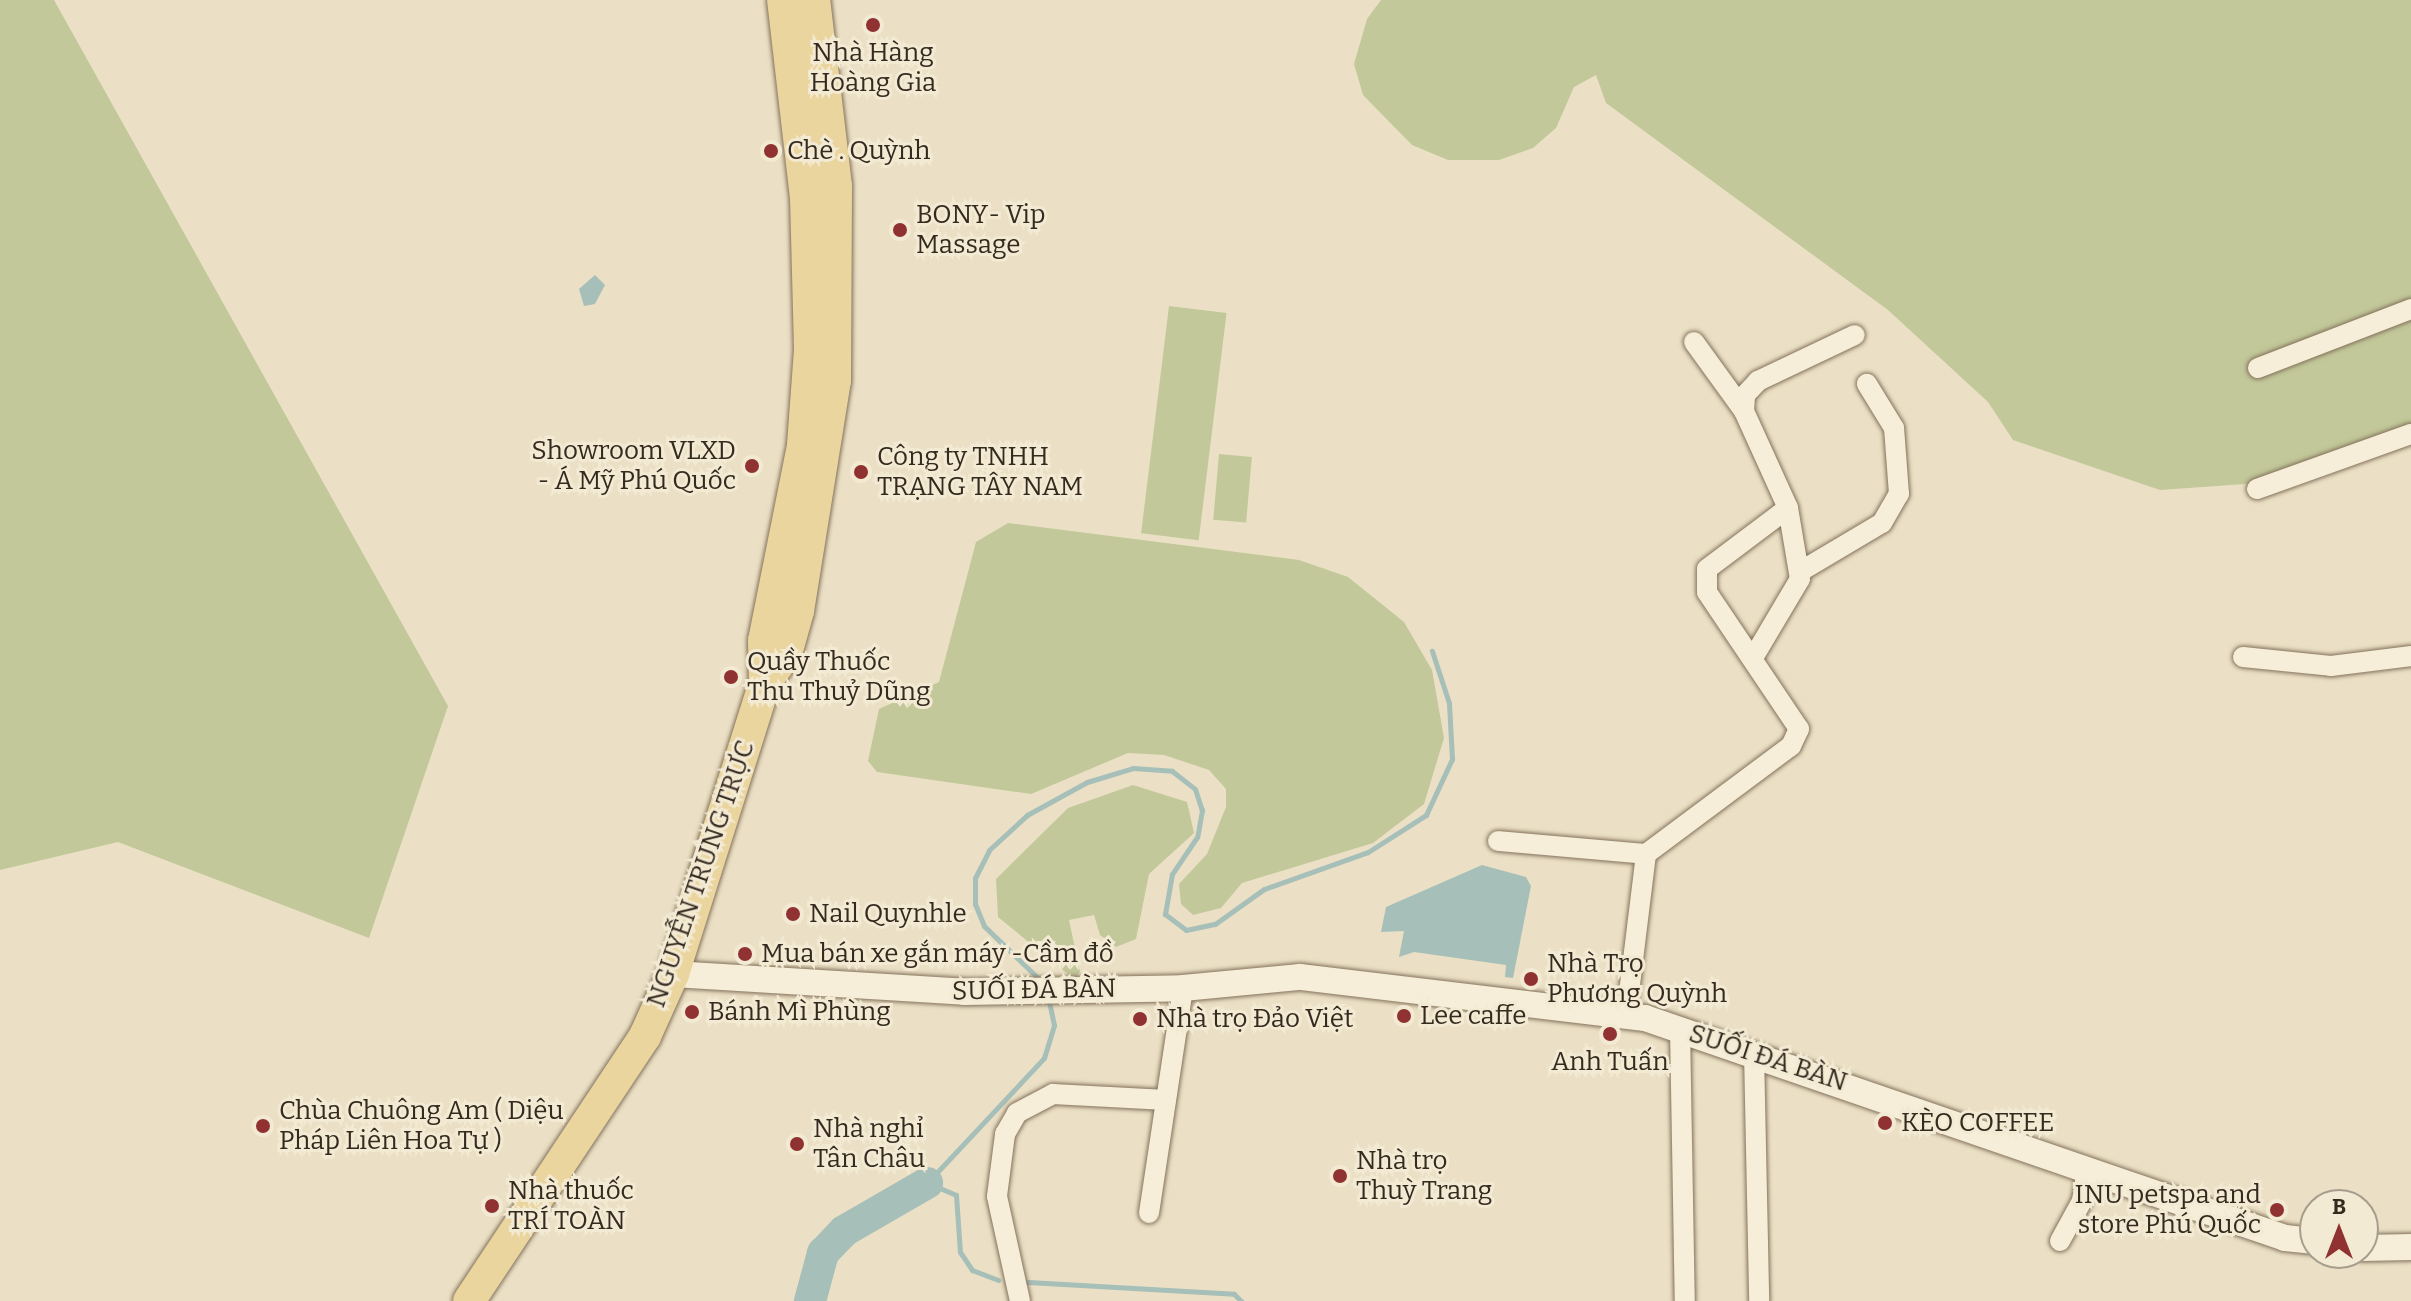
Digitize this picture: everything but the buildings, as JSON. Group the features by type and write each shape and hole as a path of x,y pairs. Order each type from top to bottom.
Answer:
{"main road":[{"name":"NGUYỄN TRUNG TRỰC","path":"469,1301 619,1081 673,974 765,682 764,641 803,445 810,349 806,198 783,0"},
{"name":"NGUYỄN TRUNG TRỰC","path":"765,682 786,654 798,611 835,381 836,186 814,0"}],"street":[{"path":"2258,368 2411,309"},
{"path":"1744,411 1745,395 1758,381 1855,335"},
{"path":"1694,342 1744,411 1780,477 1801,571"},
{"path":"1753,658 1801,571 1882,523 1899,494 1894,428 1867,384"},
{"path":"2257,489 2411,434"},
{"path":"1498,841 1646,854 1797,738 1797,721 1707,592 1707,569 1788,508"},
{"path":"2243,657 2331,666 2411,656"},
{"path":"1626,1017 1646,854"},
{"name":"SUỐI ĐÁ BÀN","path":"673,974 964,992 1183,988 1300,977 1626,1017 1680,1028 1754,1052 2087,1170 2285,1238 2299,1239"},
{"path":"1149,1213 1183,988"},
{"path":"1680,1028 1685,1301"},
{"path":"1754,1052 1759,1301"},
{"path":"1020,1301 997,1196 1005,1134 1017,1113 1053,1094 1166,1100"},
{"path":"2060,1241 2082,1201 2087,1170"},
{"path":"2379,1248 2411,1247"}],"green space":[{"path":"0,0 54,0 448,706 369,938 118,842 0,870"},
{"path":"1381,0 2411,0 2411,432 2259,483 2160,490 2013,440 1988,402 1888,310 1606,103 1596,75 1574,87 1556,128 1533,148 1499,160 1448,160 1412,145 1363,95 1354,64 1367,19"},
{"path":"1169,306 1227,313 1199,540 1141,533"},
{"path":"1219,454 1252,457 1246,523 1213,520"},
{"path":"1008,523 1299,560 1348,577 1404,622 1432,670 1444,738 1424,804 1373,843 1242,883 1221,908 1193,915 1181,904 1179,884 1207,854 1226,807 1226,789 1209,770 1164,755 1128,753 1031,794 877,772 868,761 879,709 939,682 976,542"},
{"path":"1133,785 1187,802 1194,833 1149,874 1136,939 1116,947 1100,935 1094,915 1069,920 1080,972 1074,979 998,917 996,879 1068,808"}],"water":[{"path":"595,275 605,285 595,304 584,306 579,289"},
{"path":"1482,865 1526,877 1531,886 1513,978 1505,977 1506,965 1414,952 1399,957 1404,931 1381,932 1386,907"}],"waterway":[{"path":"1041,981 984,926 975,904 975,878 989,850 1027,815 1087,782 1133,768 1172,771 1195,789 1202,810 1197,837 1172,874 1165,914 1186,930 1215,924 1264,889 1368,852 1426,815 1452,759 1449,703 1432,651"},
{"path":"927,1183 1044,1058 1054,1025 1048,997"},
{"path":"810,1301 823,1253 844,1231 927,1183"},
{"path":"928,1183 956,1195 960,1252 972,1270 998,1280"},
{"path":"1028,1282 1234,1294 1241,1301"}],"place":[{"name":"Nhà Hàng Hoàng Gia","path":"873,25"},
{"name":"Chè . Quỳnh","path":"771,151"},
{"name":"BONY- Vip Massage","path":"900,230"},
{"name":"Showroom VLXD - Á Mỹ Phú Quốc","path":"752,466"},
{"name":"Công ty TNHH TRẠNG TÂY NAM","path":"861,472"},
{"name":"Quầy Thuốc Thu Thuỷ Dũng","path":"731,677"},
{"name":"Nail Quynhle","path":"793,914"},
{"name":"Mua bán xe gắn máy -Cầm đồ","path":"745,954"},
{"name":"Nhà Trọ Phương Quỳnh","path":"1531,979"},
{"name":"Bánh Mì Phùng","path":"692,1012"},
{"name":"Lee caffe","path":"1404,1016"},
{"name":"Nhà trọ Đảo Việt","path":"1140,1019"},
{"name":"Anh Tuấn","path":"1610,1034"},
{"name":"KÈO COFFEE","path":"1885,1123"},
{"name":"Chùa Chuông Am ( Diệu Pháp Liên Hoa Tự )","path":"263,1126"},
{"name":"Nhà nghỉ Tân Châu","path":"797,1144"},
{"name":"Nhà trọ Thuỳ Trang","path":"1340,1176"},
{"name":"Nhà thuốc TRÍ TOÀN","path":"492,1206"},
{"name":"INU petspa and store Phú Quốc","path":"2277,1210"}]}
